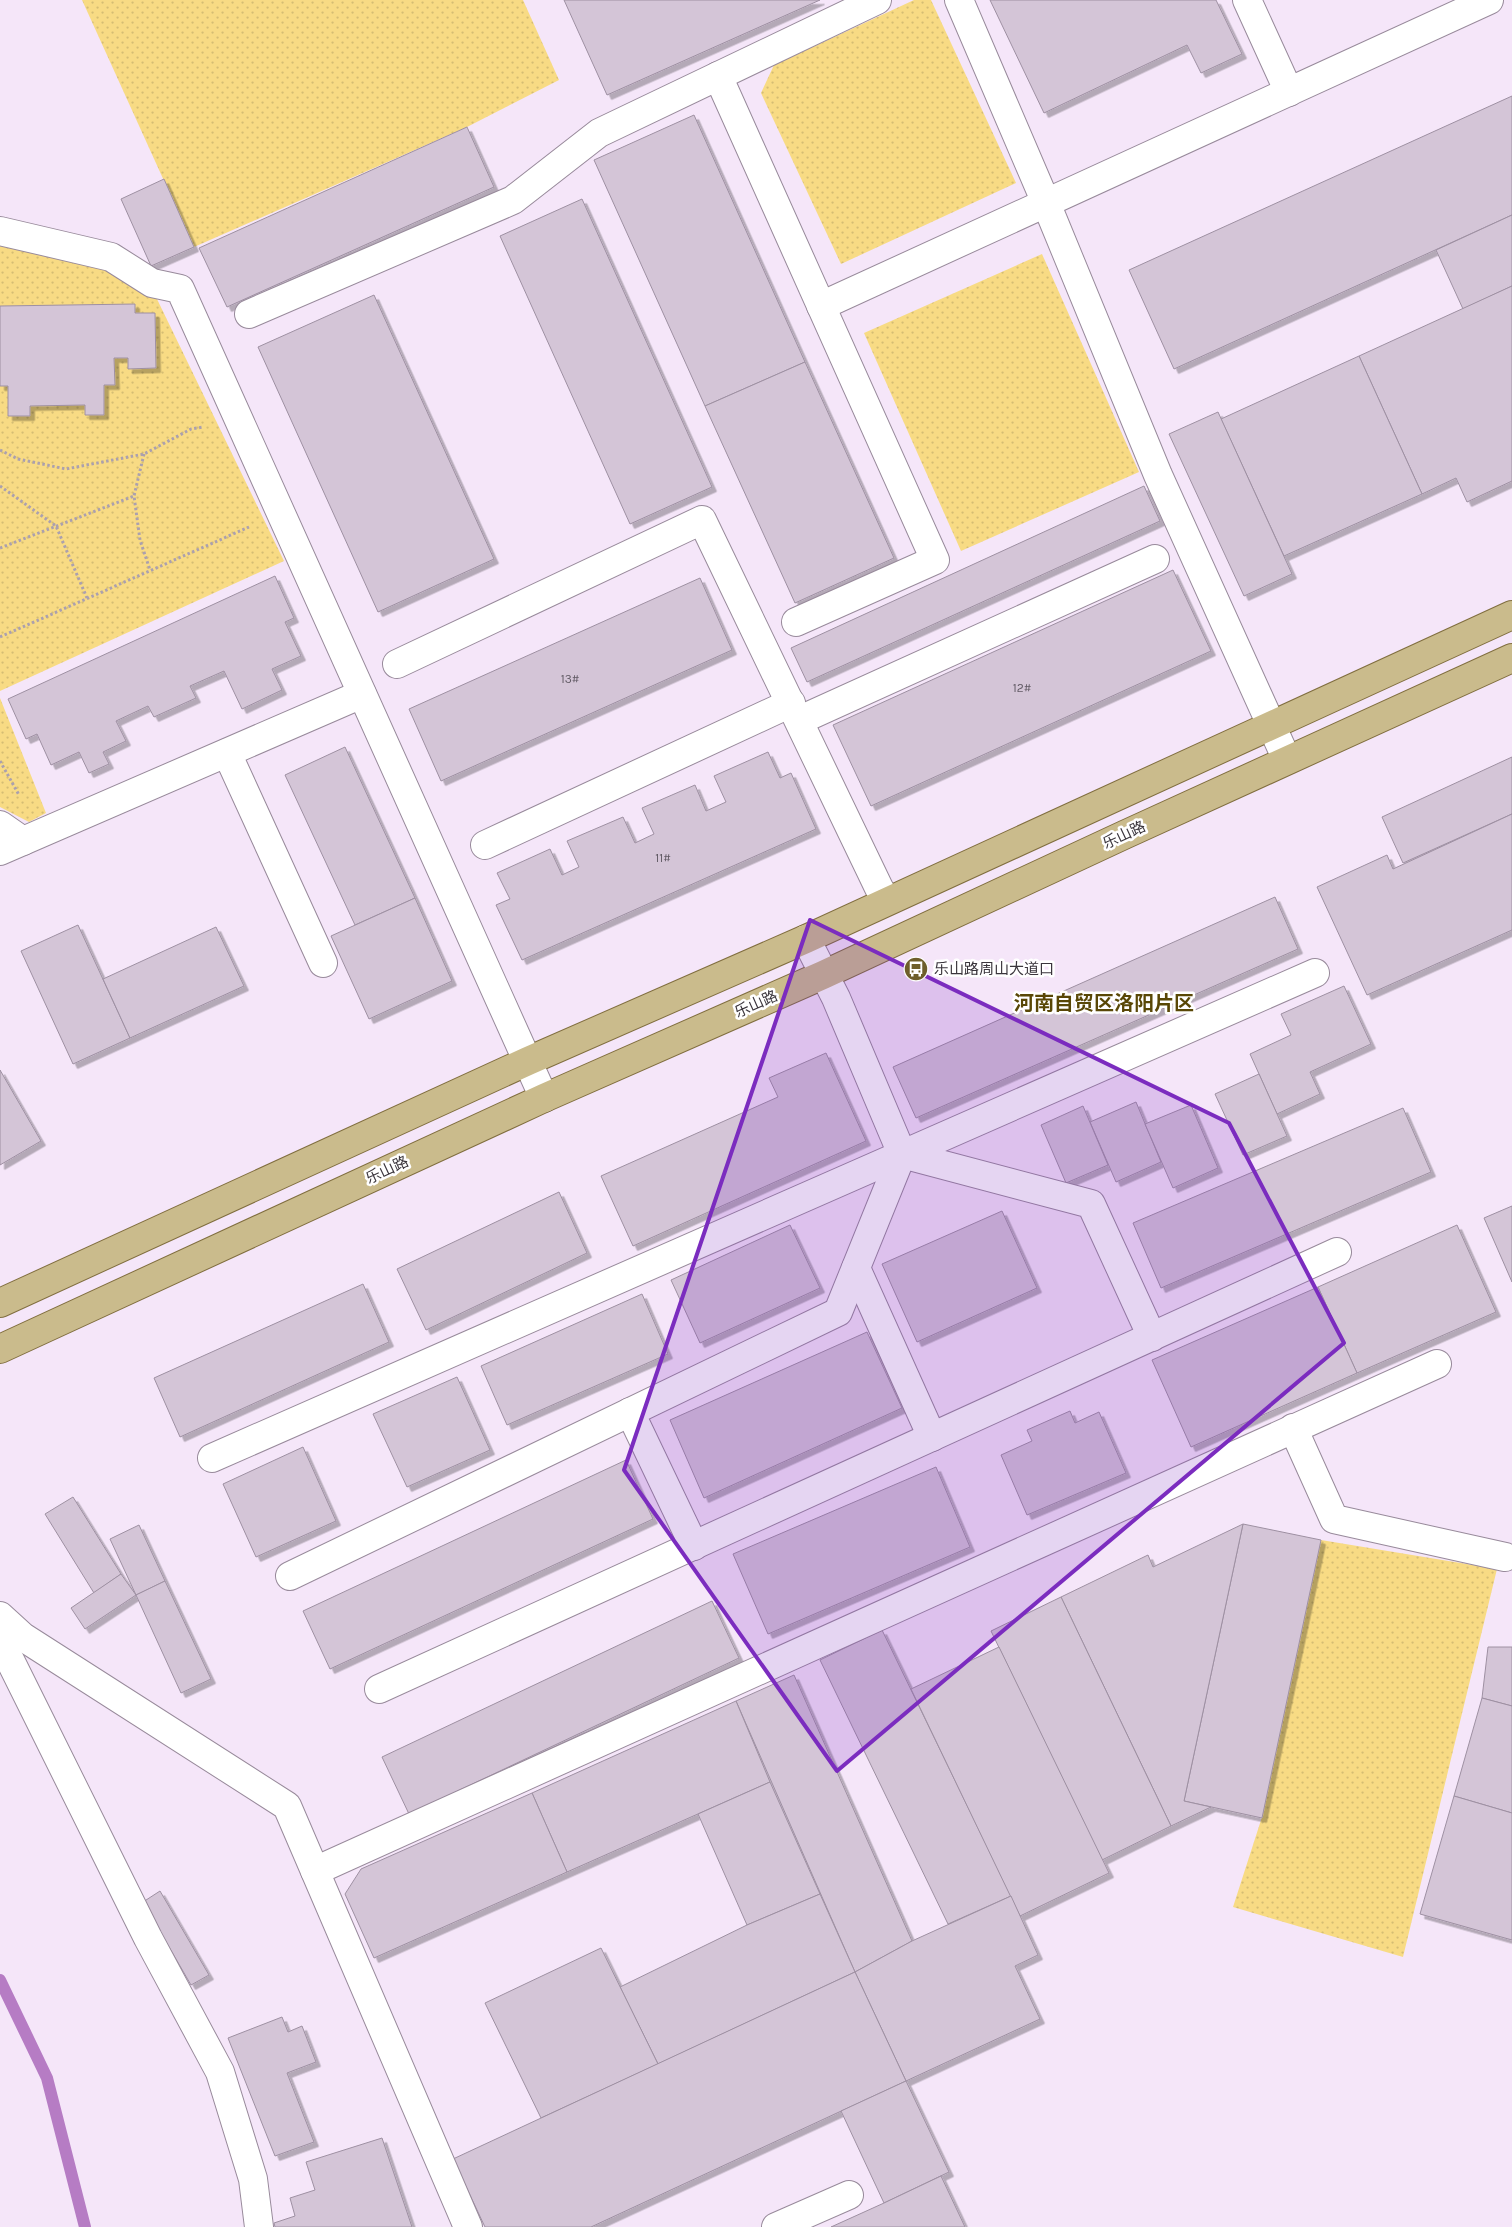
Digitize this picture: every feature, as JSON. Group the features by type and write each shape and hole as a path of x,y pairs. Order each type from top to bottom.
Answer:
{"main road":[{"path":"0,1303 528,1061 806,939 1512,615"},
{"name":"乐山路","path":"0,1349 544,1098 823,975 1512,658"}],"lane":[{"path":"249,314 513,200 600,133 877,0"},
{"path":"958,0 1046,203 1158,475 1287,760"},
{"path":"1247,0 1289,92"},
{"path":"821,306 1489,0"},
{"path":"718,76 935,560 796,622"},
{"path":"0,232 111,257 152,283 180,289 544,1098"},
{"path":"396,664 702,520 796,712 878,888 887,901"},
{"path":"485,845 1155,559"},
{"path":"0,825 12,846 362,694"},
{"path":"227,752 323,963"},
{"path":"290,1576 838,1312 902,1154 836,998 806,939"},
{"path":"212,1458 1315,973"},
{"path":"902,1154 1091,1204 1152,1337"},
{"path":"379,1689 1337,1252"},
{"path":"856,1268 932,1437"},
{"path":"315,1871 1437,1364"},
{"path":"630,1412 694,1546"},
{"path":"1293,1428 1334,1519 1505,1557"},
{"path":"0,1616 23,1637 287,1806 468,2227"},
{"path":"0,1640 148,1938 220,2072 253,2179 259,2227"},
{"path":"776,2227 849,2194"}],"path":[{"path":"0,450 18,459 66,469 144,454 191,429 239,420"},
{"path":"144,454 134,496 140,540 150,570"},
{"path":"0,486 56,526 87,598"},
{"path":"0,548 134,496"},
{"path":"0,637 281,513"}],"highlighted area":[{"path":"810,920 1229,1123 1344,1343 837,1771 624,1470"}],"shaded area":[{"path":"82,0 523,0 559,80 467,127 194,247"},
{"path":"914,0 931,0 1016,183 841,264 761,93 774,65"},
{"path":"0,242 109,269 156,297 284,561 0,691"},
{"path":"1042,254 1139,472 961,551 864,333"},
{"path":"0,698 46,813 29,822 0,807"},
{"path":"1321,1540 1497,1569 1403,1957 1233,1907 1262,1817"}],"building":[{"path":"564,0 820,0 607,95"},
{"path":"990,0 1216,0 1242,54 1201,73 1187,45 1044,113"},
{"path":"1512,96 1512,215 1174,369 1129,270"},
{"path":"694,115 805,362 705,406 594,160"},
{"path":"467,127 494,187 227,307 199,248"},
{"path":"164,179 194,247 151,266 121,199"},
{"path":"582,199 712,487 630,524 500,236"},
{"path":"1512,215 1512,286 1463,309 1436,250"},
{"path":"1512,286 1512,481 1467,502 1456,478 1422,494 1359,356"},
{"path":"374,295 494,559 378,612 258,347"},
{"path":"135,304 135,313 155,313 156,368 128,369 128,358 114,358 115,385 104,385 104,415 85,415 85,405 30,406 30,416 8,416 8,386 0,386 0,306"},
{"path":"1359,356 1422,494 1284,556 1221,419"},
{"path":"805,362 894,558 795,603 705,406"},
{"path":"1218,412 1292,574 1244,596 1169,434"},
{"path":"1144,486 1160,521 807,682 791,648"},
{"path":"1173,570 1211,651 871,806 833,725"},
{"path":"275,576 294,618 285,622 301,656 272,669 282,690 242,709 224,671 190,686 196,698 154,717 148,706 116,721 126,741 103,752 109,764 89,773 79,752 51,765 37,734 26,739 8,699"},
{"path":"700,578 732,650 441,781 409,709"},
{"path":"345,747 415,898 355,925 285,775"},
{"path":"768,752 780,778 791,773 816,829 522,960 496,905 510,899 497,873 550,849 562,875 579,867 567,841 623,817 635,843 654,834 642,808 695,785 706,811 726,802 714,776"},
{"path":"1512,757 1512,814 1403,863 1382,817"},
{"path":"1512,814 1512,930 1367,995 1317,887 1387,855 1393,869"},
{"path":"1275,897 1298,949 916,1118 893,1067"},
{"path":"415,898 452,981 369,1019 331,936"},
{"path":"78,925 130,1038 73,1064 21,951"},
{"path":"216,927 244,986 130,1038 103,979"},
{"path":"1344,986 1371,1044 1310,1072 1320,1094 1277,1114 1250,1054 1291,1035 1281,1014"},
{"path":"826,1053 866,1141 633,1246 601,1176 778,1097 769,1078"},
{"path":"0,1070 41,1141 0,1165"},
{"path":"1259,1074 1287,1136 1243,1155 1215,1094"},
{"path":"1136,1102 1161,1162 1116,1182 1090,1122"},
{"path":"1191,1105 1218,1168 1173,1188 1145,1124"},
{"path":"1083,1106 1108,1165 1066,1183 1041,1125"},
{"path":"1403,1108 1431,1172 1161,1288 1133,1223"},
{"path":"559,1192 587,1253 426,1330 397,1269"},
{"path":"1512,1206 1512,1282 1484,1218"},
{"path":"1002,1211 1037,1288 917,1342 882,1264"},
{"path":"790,1225 820,1288 700,1343 671,1280"},
{"path":"1457,1225 1496,1312 1357,1373 1318,1287"},
{"path":"363,1284 389,1342 180,1437 154,1378"},
{"path":"1318,1287 1357,1373 1191,1447 1152,1360"},
{"path":"642,1294 668,1354 507,1425 481,1366"},
{"path":"867,1332 902,1408 704,1498 670,1420"},
{"path":"457,1377 490,1450 407,1487 373,1414"},
{"path":"1070,1411 1075,1423 1099,1412 1126,1473 1027,1515 1001,1455 1032,1441 1027,1430"},
{"path":"303,1447 336,1521 256,1557 223,1484"},
{"path":"626,1460 653,1519 330,1669 303,1611"},
{"path":"936,1467 970,1547 768,1634 733,1554"},
{"path":"73,1497 121,1574 94,1593 45,1514"},
{"path":"1243,1524 1321,1540 1262,1818 1184,1801"},
{"path":"1243,1524 1184,1801 1211,1807 1171,1826 1061,1597 1148,1555 1153,1567"},
{"path":"139,1525 165,1581 136,1595 110,1539"},
{"path":"121,1574 136,1595 85,1629 71,1608"},
{"path":"165,1581 211,1679 181,1693 136,1595"},
{"path":"1061,1597 1171,1826 1102,1860 991,1631"},
{"path":"712,1601 739,1658 409,1814 382,1757"},
{"path":"882,1630 1011,1896 948,1924 820,1660"},
{"path":"999,1647 1109,1873 1020,1916 911,1689"},
{"path":"1488,1647 1512,1647 1512,1706 1482,1698"},
{"path":"794,1675 912,1941 855,1972 736,1701"},
{"path":"1482,1698 1512,1706 1512,1813 1454,1796"},
{"path":"736,1701 770,1782 567,1872 532,1793"},
{"path":"770,1782 820,1894 747,1925 698,1814"},
{"path":"532,1793 567,1872 374,1958 345,1894 361,1869"},
{"path":"1454,1796 1512,1813 1512,1940 1420,1914"},
{"path":"160,1891 209,1975 191,1985 143,1902"},
{"path":"820,1894 855,1972 658,2064 620,1987 747,1925"},
{"path":"1011,1896 1038,1955 1015,1966 1040,2019 906,2081 855,1972 912,1941"},
{"path":"601,1948 658,2064 541,2118 485,2003"},
{"path":"855,1972 906,2081 591,2227 485,2227 453,2159"},
{"path":"282,2017 288,2032 302,2026 316,2062 287,2073 314,2142 275,2156 228,2038"},
{"path":"906,2081 949,2172 884,2203 841,2111"},
{"path":"382,2138 412,2227 275,2227 274,2223 295,2216 290,2198 315,2190 306,2162"},
{"path":"941,2176 965,2227 831,2227 884,2203"}],"waterway":[{"path":"0,1980 47,2078 85,2227"}],"place":[{"name":"乐山路周山大道口","path":"916,969"}],"district":[{"name":"河南自贸区洛阳片区","path":"1104,1003"}]}
